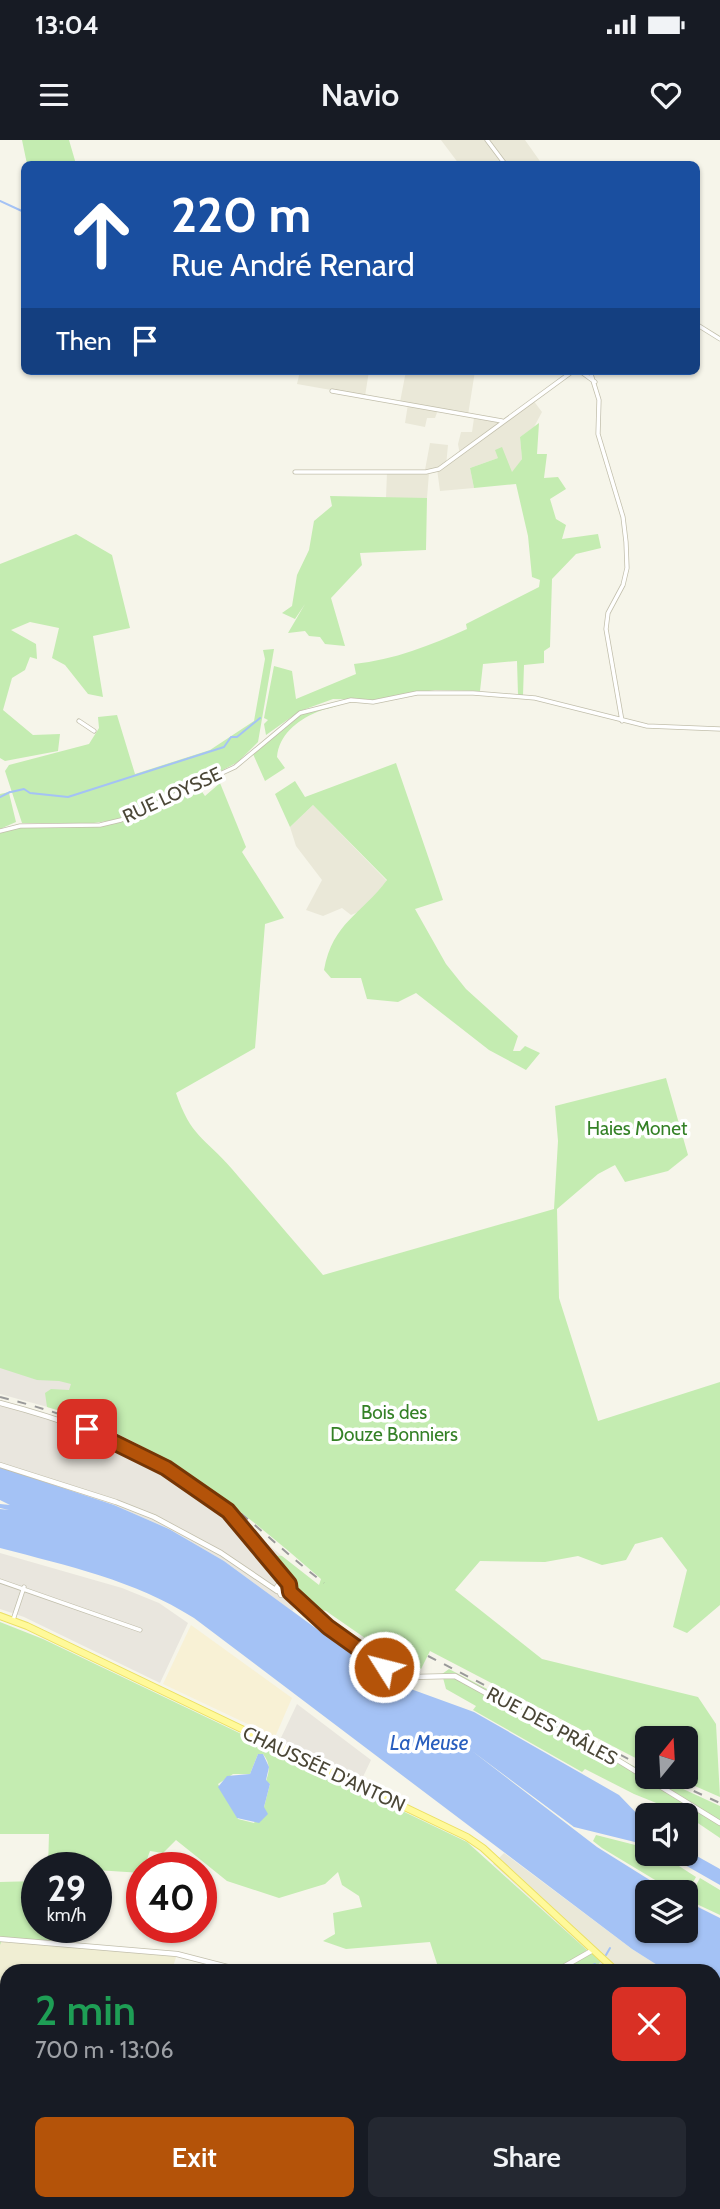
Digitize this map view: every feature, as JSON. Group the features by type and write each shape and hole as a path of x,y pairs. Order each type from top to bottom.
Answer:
{"main road":[{"name":"CHAUSSÉE D'ANTON","path":"0,1616 467,1837 483,1848 608,1964"}],"street":[{"path":"486,140 503,161"},
{"path":"700,326 720,339"},
{"path":"296,472 426,472 439,469 567,375"},
{"path":"585,375 596,383"},
{"path":"592,375 596,383 598,435 623,517 626,542 627,568 623,585 608,612 607,629 622,720"},
{"path":"332,391 502,421"},
{"name":"RUE LOYSSE","path":"0,831 20,826 100,825 121,820 161,804 190,786 235,767 300,713 351,699 373,702 417,694 473,693 535,698 647,726 720,729"},
{"path":"79,721 93,731"},
{"path":"0,1404 87,1429 179,1476 228,1511 289,1584 290,1592 281,1595 221,1553 154,1517 0,1465"},
{"path":"0,1581 24,1587 140,1630"},
{"path":"277,1591 278,1584 285,1582"},
{"path":"13,1620 24,1587"},
{"name":"RUE DES PRÂLES","path":"290,1592 328,1627 396,1673 412,1677 455,1676 533,1719 611,1756 720,1823"},
{"path":"0,1939 177,1954 216,1964"},
{"path":"568,1964 593,1950"}],"shaded area":[{"path":"441,140 525,140 540,161 457,161"},
{"path":"299,375 368,375 365,396 297,384"},
{"path":"405,375 474,375 468,415 438,410 435,418 427,418 425,427 405,423 408,404 400,402"},
{"path":"533,400 542,412 534,427 520,437 522,459 512,473 498,458 470,468 474,488 440,491 437,469 425,470 430,443 448,445 446,466 460,455 458,444 461,432 472,432 474,418 501,423"},
{"path":"387,472 429,473 427,498 386,498"},
{"path":"313,805 387,881 363,910 351,915 342,908 323,916 306,910 322,880 296,846 290,827"},
{"path":"0,1347 69,1368 118,1433 62,1411 0,1394"},
{"path":"0,1402 34,1410 115,1440 201,1489 282,1556 271,1555 304,1596 292,1611 224,1561 169,1529 114,1505 0,1467"},
{"path":"0,1553 122,1588 159,1603 188,1623 160,1683 24,1617 0,1609"},
{"path":"191,1625 292,1698 275,1737 163,1684"},
{"path":"297,1704 371,1760 361,1781 279,1742"},
{"path":"504,1853 656,1964 593,1964 593,1950 587,1950 493,1864"},
{"path":"0,1939 21,1941 21,1943 177,1954 174,1964 0,1964"}],"green space":[{"path":"22,140 69,140 75,161 26,161"},
{"path":"539,423 537,454 547,454 544,478 558,477 566,489 550,499 556,519 566,525 562,539 598,534 601,548 576,554 552,579 550,647 544,651 544,663 524,665 523,695 518,695 517,661 483,664 480,691 435,690 373,700 333,699 300,711 266,735 264,724 268,720 264,718 274,666 292,671 296,699 356,674 354,664 398,655 467,629 466,624 539,587 540,580 532,577 528,536 516,484 474,488 470,468 498,458 495,450 502,447 512,472 522,459 520,437"},
{"path":"330,496 427,498 426,550 360,553 362,565 331,598 345,646 325,644 320,637 309,636 305,631 288,633 305,604 295,619 282,613 292,606 297,575 309,550 314,521 332,506"},
{"path":"76,534 112,555 130,628 93,636 103,697 88,694 65,665 52,658 59,628 30,622 11,630 36,644 37,659 30,657 25,670 12,678 3,710 33,735 60,734 58,751 5,761 0,758 0,564"},
{"path":"274,649 258,742 238,762 146,810 114,820 94,823 22,823 5,771 9,765 89,744 99,728 98,717 117,715 135,774 210,750 254,721 265,659 263,650"},
{"path":"344,702 309,716 285,735 277,757 285,768 265,781 253,754 302,714"},
{"path":"396,763 443,900 415,909 446,964 466,989 518,1036 513,1051 520,1051 525,1046 540,1053 526,1070 489,1050 416,993 398,1002 367,999 361,978 331,978 324,970 328,954 341,930 387,880 313,805 290,827 275,794 295,781 305,797"},
{"name":"Bois des Douze Bonniers","path":"220,783 246,847 242,852 284,918 265,924 255,1048 176,1093 193,1128 323,1275 554,1209 558,1141 555,1106 666,1078 688,1155 668,1171 625,1182 615,1165 598,1174 557,1209 559,1298 598,1421 720,1382 720,1605 687,1633 673,1627 687,1570 662,1537 635,1544 626,1560 602,1565 578,1556 545,1562 480,1561 455,1590 542,1659 698,1697 716,1724 720,1797 698,1787 698,1726 635,1726 635,1758 430,1651 421,1669 391,1656 326,1611 309,1603 271,1555 282,1556 319,1585 321,1579 226,1501 159,1456 124,1437 47,1407 45,1393 51,1389 69,1390 71,1384 37,1380 0,1368 0,831 115,822 152,809 198,786 205,796"},
{"path":"9,792 5,795 9,793 16,822 0,829 0,794"},
{"path":"0,1622 43,1639 467,1842 587,1950 578,1957 593,1950 603,1959 598,1964 437,1964 430,1942 346,1949 323,1941 335,1934 333,1913 362,1907 359,1896 342,1885 338,1872 325,1884 279,1898 227,1881 217,1873 217,1852 191,1852 176,1840 164,1852 126,1852 126,1872 112,1871 112,1852 48,1852 49,1834 0,1834","holes":["258,1754 263,1754 269,1767 266,1781 270,1784 264,1807 254,1823 238,1819 218,1784 233,1774 250,1774"]},
{"path":"449,1669 635,1767 635,1789 683,1789 720,1806 720,1838 698,1823 698,1803 656,1803 585,1769 582,1772 473,1710 476,1706 446,1689 442,1674"},
{"path":"596,1835 635,1845 635,1866 679,1866 696,1877 694,1880 655,1880 593,1841"},
{"path":"700,1878 720,1890 720,1915 698,1905"},
{"path":"21,1881 21,1941 2,1940 0,1945 0,1882"}],"water":[{"name":"La Meuse","path":"0,1467 114,1505 169,1529 224,1561 366,1665 408,1688 474,1712 619,1795 635,1812 635,1842 574,1827 472,1751 597,1847 650,1880 635,1880 635,1943 698,1943 698,1907 720,1918 720,1964 656,1964 632,1949 194,1618 124,1584 0,1548 0,1509 9,1510 0,1508 0,1504 10,1505 0,1500"},
{"path":"258,1754 263,1754 269,1767 266,1780 270,1784 264,1807 268,1814 259,1823 237,1818 218,1787 227,1776 250,1774"},
{"path":"698,1857 720,1869 720,1885 687,1866 698,1866"}],"waterway":[{"path":"0,201 21,211"},
{"path":"11,792 24,789 30,793 68,797 224,747 231,737 237,737 260,718"},
{"path":"0,797 10,792"},
{"path":"606,1955 610,1948"}],"railway":[{"path":"0,1397 86,1424 167,1462 231,1505 324,1583"},
{"path":"428,1656 635,1762"},
{"path":"689,1789 720,1803"}],"route":[{"path":"87,1429 166,1468 228,1511 289,1584 290,1592 328,1627 384,1667"}],"park label":[{"name":"Haies Monet","path":"637,1128"}]}
